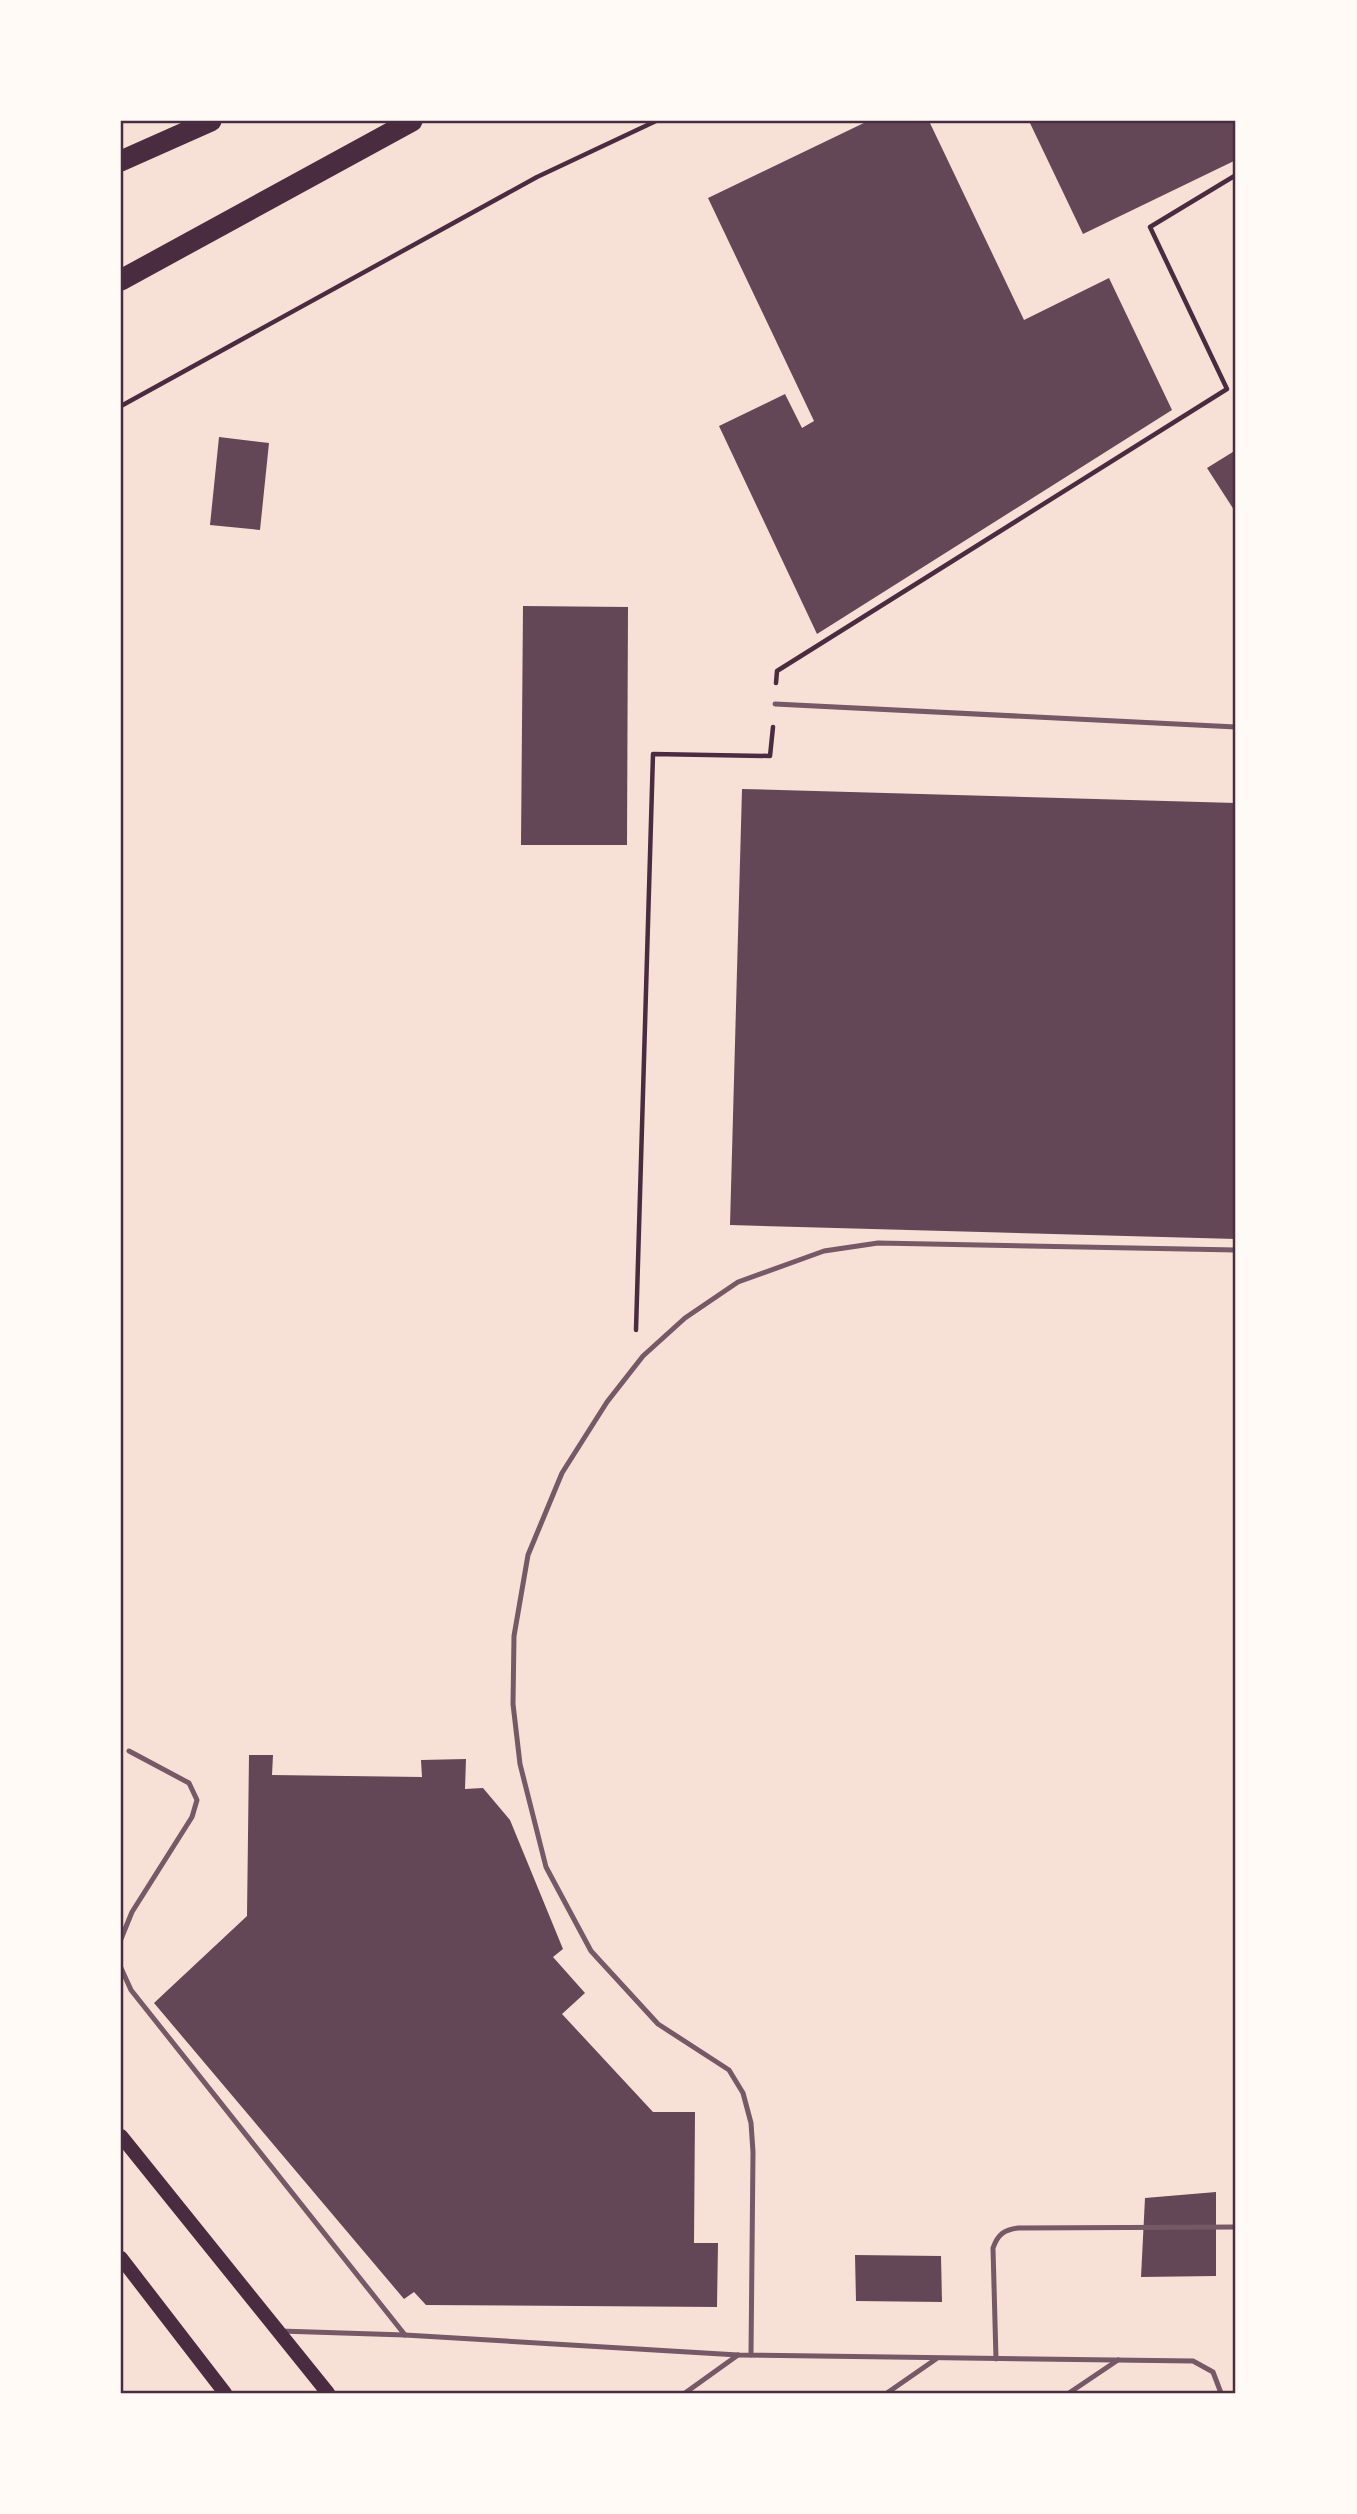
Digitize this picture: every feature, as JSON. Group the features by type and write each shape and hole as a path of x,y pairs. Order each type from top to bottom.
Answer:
{"highway":[{"path":"121,161 211,121"},
{"path":"121,280 412,121"}],"main road":[{"path":"121,2136 328,2393"},
{"path":"121,2258 225,2393"}],"lane":[{"path":"775,704 1236,727"},
{"path":"751,2355 753,2152 751,2123 743,2093 729,2070 658,2024 591,1951 546,1867 520,1763 513,1704 514,1636 528,1555 562,1473 607,1402 643,1356 685,1318 738,1282 824,1251 878,1243 1236,1250"},
{"path":"121,1939 132,1912 192,1817 197,1800 188,1783 129,1751"},
{"path":"121,1968 131,1990 405,2335"},
{"path":"996,2359 993,2248 997,2237 1007,2230 1236,2227"},
{"path":"279,2331 405,2335 738,2355 1193,2361 1213,2372 1221,2393"},
{"path":"685,2393 738,2355"},
{"path":"887,2393 937,2358"},
{"path":"1069,2393 1119,2360"}],"path":[{"path":"121,406 537,177 656,121"}],"building":[{"path":"868,121 929,121 1024,320 1109,278 1172,410 817,634 719,426 785,394 802,428 814,421 708,198"},
{"path":"1029,121 1236,121 1236,160 1083,234"},
{"path":"219,437 269,443 260,530 210,525"},
{"path":"1236,450 1236,513 1207,468"},
{"path":"523,606 628,607 627,845 521,845"},
{"path":"742,789 1236,803 1236,1239 730,1225"},
{"path":"249,1755 273,1755 272,1775 422,1777 421,1760 466,1759 465,1789 483,1788 510,1820 563,1949 553,1957 585,1993 562,2014 653,2112 695,2112 694,2243 718,2243 717,2307 426,2305 414,2292 404,2299 154,2003 247,1916"},
{"path":"1216,2192 1216,2276 1141,2277 1145,2198"},
{"path":"855,2255 941,2256 942,2302 856,2301"}]}
